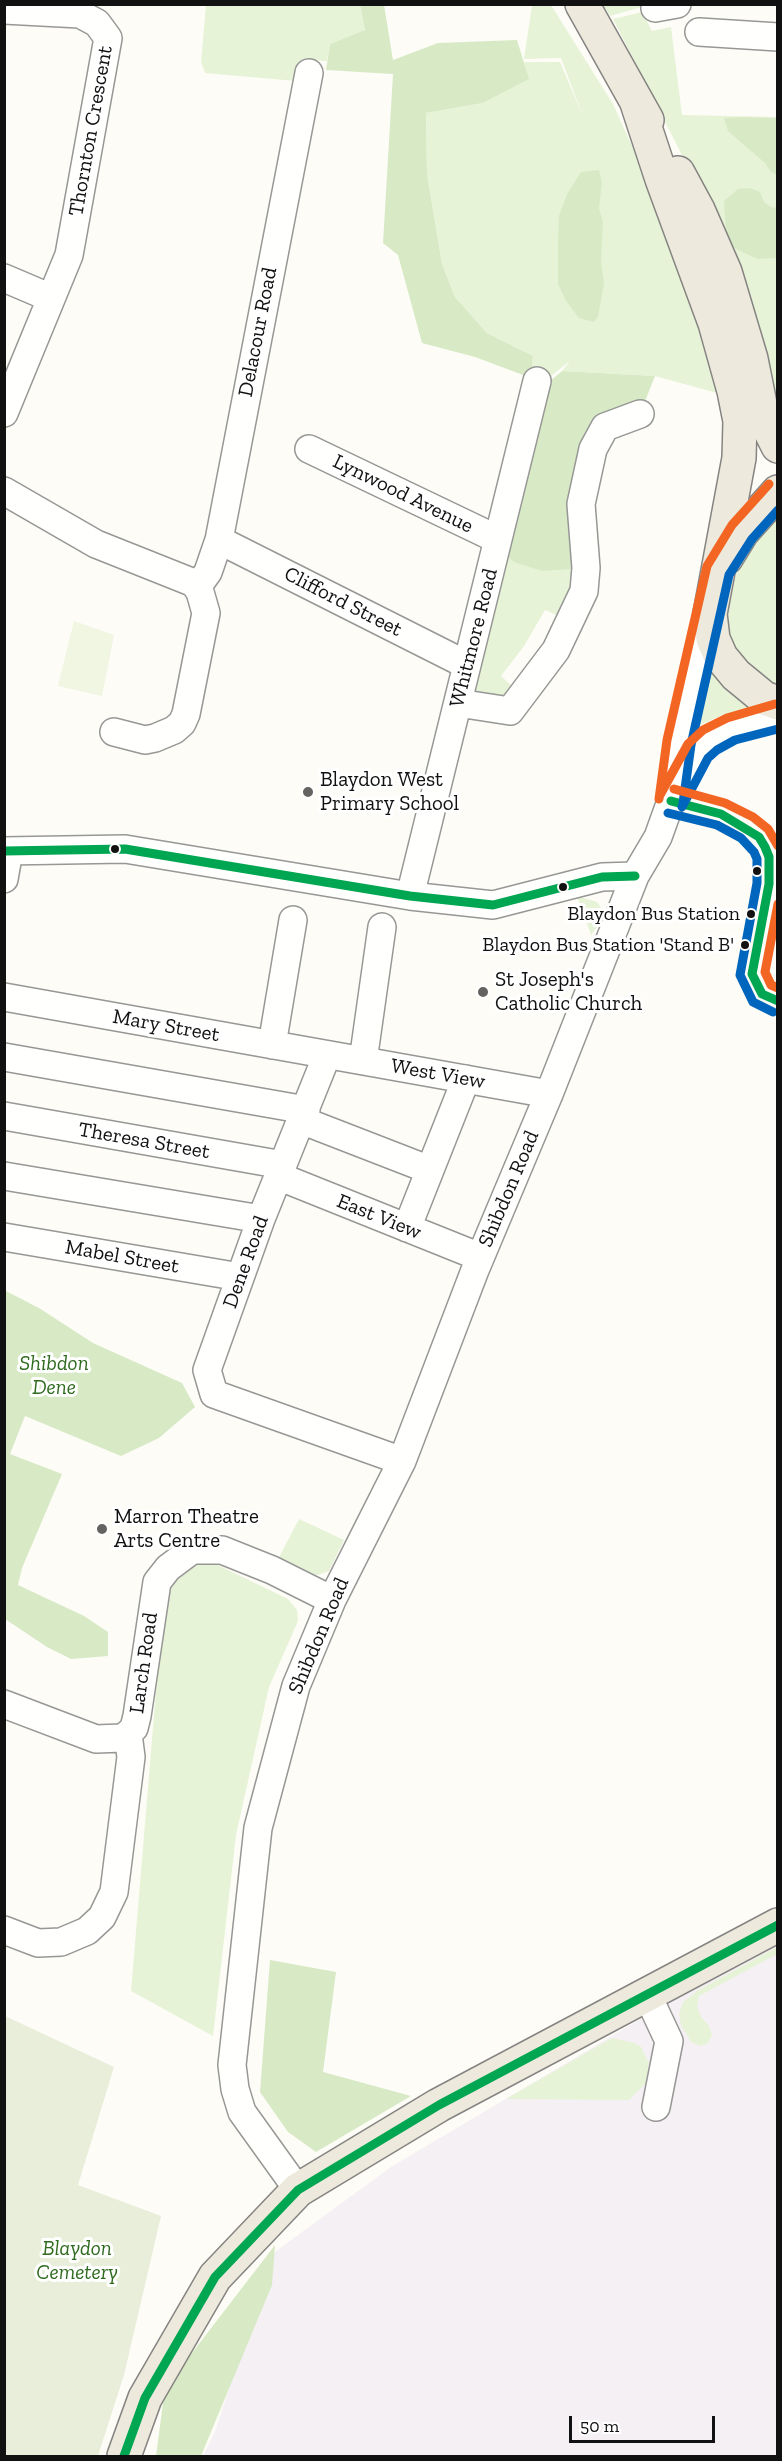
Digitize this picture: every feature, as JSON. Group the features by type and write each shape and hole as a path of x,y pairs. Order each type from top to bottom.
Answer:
{"main road":[{"path":"582,4 698,210 718,255 740,317 762,414 777,446"},
{"path":"637,103 662,179 715,323 736,401 741,442 710,614 713,639 727,664 750,688 764,698 777,703"},
{"path":"718,570 742,532 777,492"},
{"path":"124,2457 145,2398 215,2277 298,2190 439,2105 777,1926"}],"street":[{"name":"Thornton Crescent","path":"4,10 80,14 97,23 108,38 69,255 4,413"},
{"path":"699,32 777,38"},
{"name":"Delacour Road","path":"194,583 203,579 208,572 219,540 309,73"},
{"path":"4,278 51,298"},
{"name":"Whitmore Road","path":"410,896 537,381"},
{"path":"458,703 510,711 556,650 584,591 586,568 581,504 593,448 605,427 640,414"},
{"name":"Lynwood Avenue","path":"309,449 497,539"},
{"path":"4,491 96,544 194,583 200,592 206,613 186,714 182,723 174,730 145,740 114,732"},
{"name":"Clifford Street","path":"219,540 467,665"},
{"path":"671,801 679,743 710,614"},
{"path":"671,801 698,751 710,740 731,729 777,716"},
{"name":"Shibdon Road","path":"298,2190 242,2112 235,2089 232,2065 258,1828 296,1686 332,1600 402,1461 480,1257 549,1094 635,876 658,837 671,801"},
{"path":"4,879 7,851 125,849 410,896 493,905 602,877 635,876"},
{"path":"272,1045 293,920"},
{"path":"363,1061 382,927"},
{"name":"Mary Street","path":"4,997 327,1055"},
{"name":"West View","path":"327,1055 549,1094"},
{"name":"Dene Road","path":"327,1055 261,1219 207,1370 214,1394 290,1423 402,1461"},
{"path":"4,1057 304,1115 430,1170"},
{"path":"407,1228 466,1079"},
{"name":"Theresa Street","path":"4,1116 281,1170"},
{"name":"East View","path":"281,1170 407,1228 480,1257"},
{"path":"4,1176 261,1219"},
{"name":"Mabel Street","path":"4,1237 240,1277"},
{"name":"Larch Road","path":"4,1930 38,1943 61,1942 87,1930 102,1917 114,1892 131,1757 128,1734 134,1728 137,1716 157,1582 180,1557 192,1550 222,1550 272,1570 332,1600"},
{"path":"4,1704 96,1739 122,1738 128,1734"},
{"path":"648,1994 669,2041 656,2107"}],"shaded area":[{"path":"777,1938 777,2456 203,2456 216,2429 272,2254 391,2167"}],"green space":[{"path":"206,5 360,5 365,31 330,44 327,61 301,60 296,81 205,73 201,62"},
{"path":"360,5 384,5 393,60 438,43 517,40 529,79 483,103 426,113 427,174 442,264 455,297 487,333 533,356 531,378 475,357 422,343 398,255 383,243 393,74 326,70 330,44 365,30"},
{"path":"532,5 551,5 613,104 642,168 703,332 717,393 655,376 562,371 570,361 542,383 531,378 533,356 487,333 455,297 442,264 427,174 426,113 483,103 528,79 524,62 560,62 582,114 561,58 524,59"},
{"path":"603,5 649,5 610,16"},
{"path":"642,12 652,31 671,27 682,115 777,117 777,456 685,161 613,19"},
{"path":"724,118 777,118 777,175 728,131"},
{"path":"599,170 602,182 599,208 603,222 601,262 604,283 598,317 594,322 579,318 566,301 558,284 558,240 559,216 567,194 581,172"},
{"path":"750,188 760,192 764,202 777,208 777,258 758,259 742,252 732,246 726,232 724,201 738,189"},
{"path":"562,371 655,376 640,414 605,427 586,568 542,571 514,562 502,551 550,381"},
{"path":"777,511 777,687 768,685 738,659 725,624 732,575 752,542"},
{"path":"495,550 586,568 570,621 545,610 524,646 501,676 522,695 458,703"},
{"path":"74,621 114,635 102,696 58,686"},
{"path":"710,666 752,710 722,715 698,726"},
{"path":"577,896 597,902 602,910 601,922 591,935"},
{"name":"Shibdon Dene","path":"4,1290 39,1308 93,1343 182,1383 195,1407 159,1438 121,1456 25,1416 10,1454 62,1474 22,1568 18,1585 84,1616 108,1632 108,1656 71,1659 47,1647 5,1619"},
{"path":"299,1519 344,1540 329,1571 318,1575 305,1574 276,1563"},
{"path":"197,1555 288,1599 297,1610 298,1621 269,1687 236,1835 213,2036 131,1991 164,1596 178,1567"},
{"path":"777,1947 777,1954 699,1996 697,2006 712,2035 708,2043 701,2046 691,2042 681,2025 679,2014 683,2002 697,1991"},
{"path":"270,1960 336,1972 323,2072 411,2096 316,2152 288,2132 260,2092"},
{"name":"Blaydon Cemetery","path":"5,2016 114,2067 78,2185 161,2216 124,2375 98,2456 5,2456"},
{"path":"612,2038 635,2043 641,2047 649,2063 646,2083 629,2100 506,2099"},
{"path":"275,2245 272,2285 201,2456 156,2456 165,2388"}],"transit line":[{"path":"659,799 667,740 707,566 732,525 769,484"},
{"path":"683,803 691,745 729,575 752,539 778,510"},
{"path":"660,795 688,744 703,730 727,718 775,704"},
{"path":"682,807 708,758 717,750 735,740 778,729"},
{"path":"674,789 725,803 753,817 768,829 778,846"},
{"path":"671,801 721,814 759,837 765,847 769,857 769,884 752,974 762,994 778,1001"},
{"path":"668,813 717,825 741,838 754,852 757,859 757,883 740,975 753,1002 773,1012"},
{"path":"4,851 125,849 410,896 493,905 602,877 635,876"},
{"path":"778,904 765,972 771,985 778,988"},
{"path":"124,2456 145,2398 215,2277 298,2190 439,2105 778,1925"}],"place":[{"name":"Blaydon West Primary School","path":"308,792"},
{"name":"Blaydon Bus Station","path":"751,914"},
{"name":"Blaydon Bus Station 'Stand B'","path":"745,945"},
{"name":"St Joseph's Catholic Church","path":"483,992"},
{"name":"Marron Theatre Arts Centre","path":"102,1529"}]}
